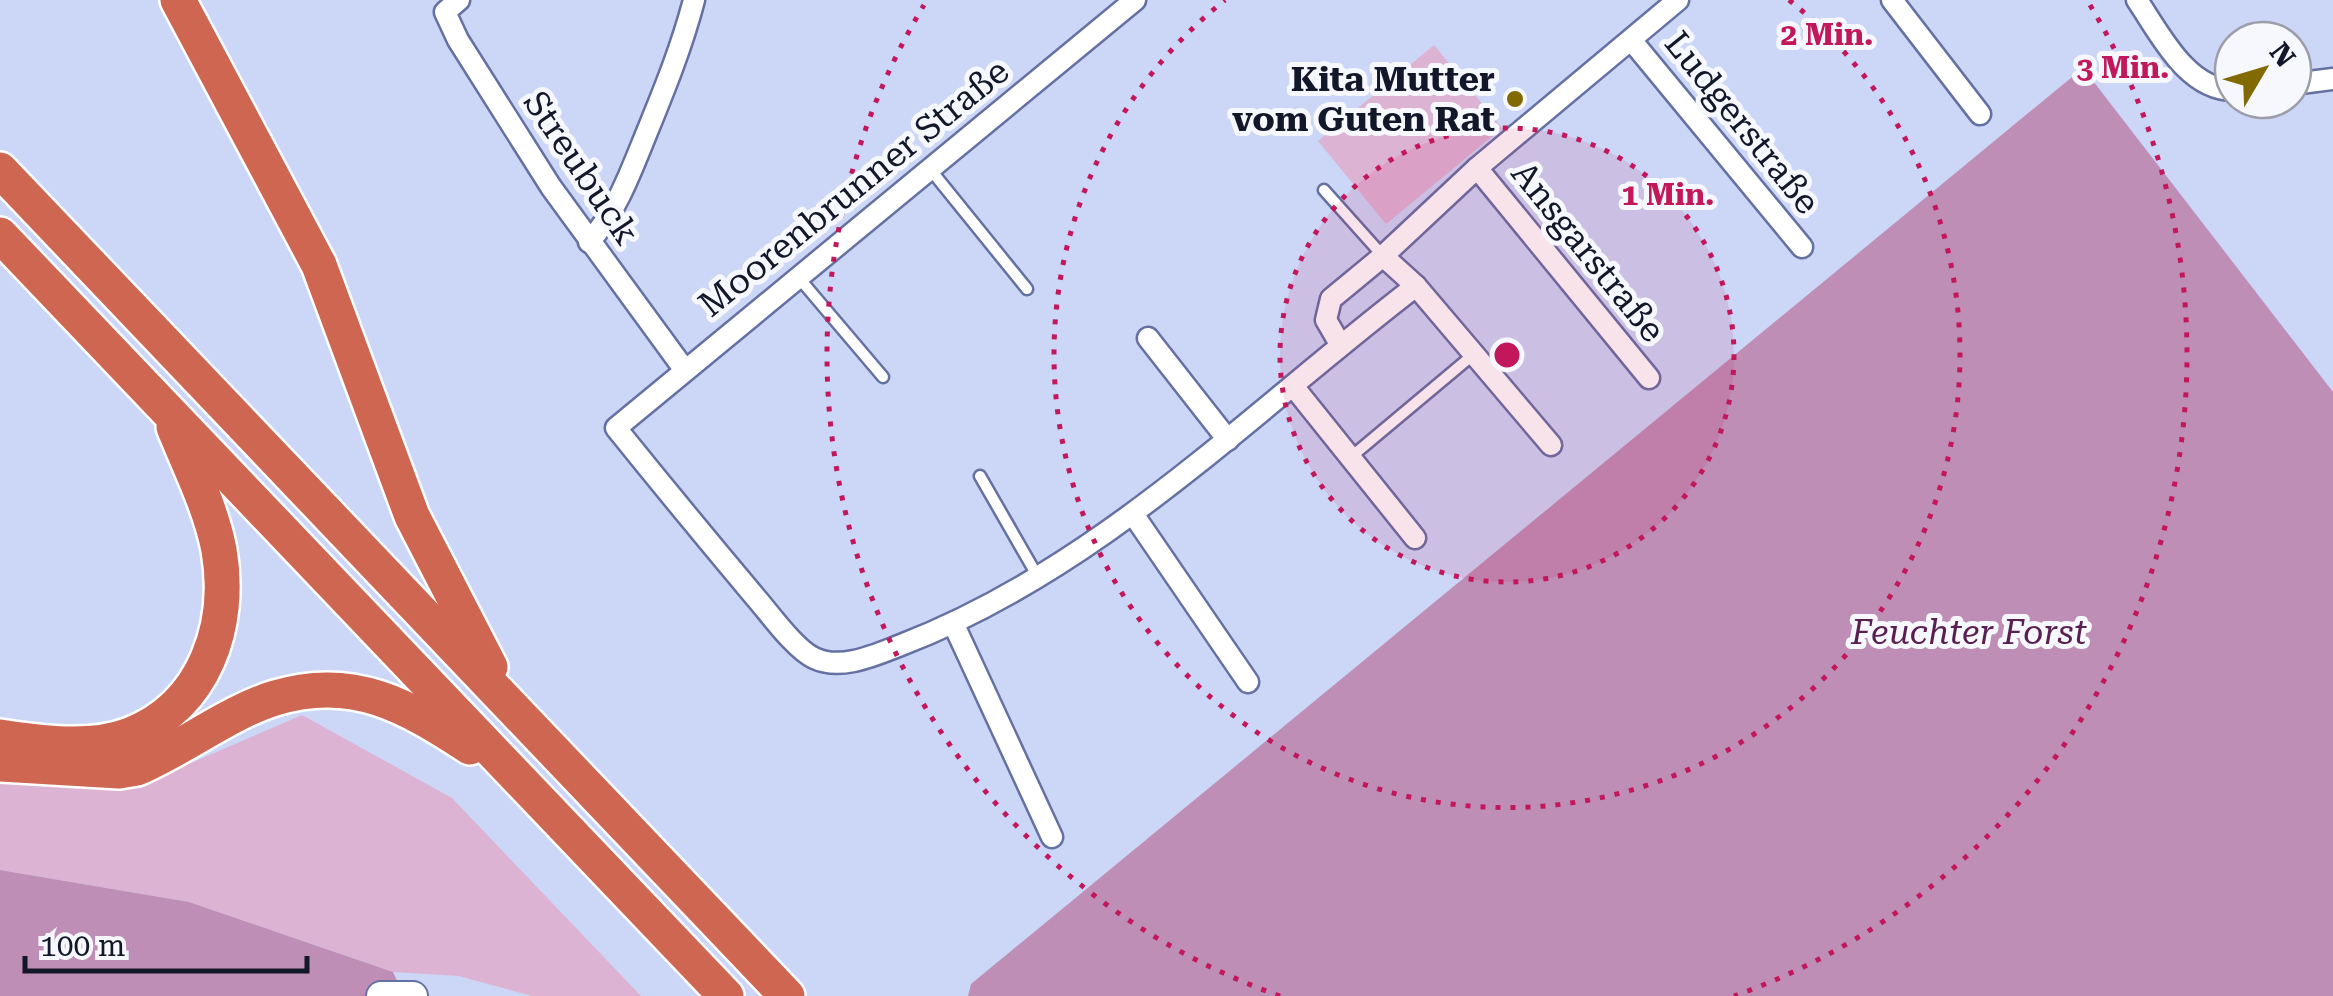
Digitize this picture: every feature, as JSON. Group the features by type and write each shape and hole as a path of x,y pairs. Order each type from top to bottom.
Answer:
{"highway":[{"path":"178,0 319,265 412,516 509,704"},
{"path":"0,170 787,996"},
{"path":"0,235 726,996"},
{"path":"0,737 33,742 88,742 130,736 156,721 192,688 216,643 220,617 219,550 201,493 166,408"},
{"path":"0,764 120,771 137,768 274,698 328,690 383,698 414,711 517,777"}],"street":[{"path":"589,242 607,222 633,166 683,42 694,0"},
{"path":"1340,344 1326,320 1331,299 1384,256 1477,168 1678,0"},
{"path":"1892,0 1980,114"},
{"path":"2137,0 2195,78 2213,88"},
{"name":"Streubuck","path":"445,4 468,56 589,242 684,369"},
{"name":"Moorenbrunner Straße","path":"954,625 870,657 836,664 812,658 779,625 616,428 930,170 1120,4"},
{"name":"Ludgerstraße","path":"1632,40 1802,247"},
{"name":"Ansgarstraße","path":"1477,168 1649,378"},
{"path":"1384,256 1416,286 1551,445"},
{"path":"1052,837 954,625 1038,577 1133,514 1416,286"},
{"path":"1148,338 1228,440"},
{"path":"1293,386 1415,538"},
{"path":"1133,514 1248,682"},
{"path":"382,996 414,996"}],"lane":[{"path":"930,170 1027,289"},
{"path":"1324,190 1384,256"},
{"path":"799,278 883,377"},
{"path":"1350,458 1474,354"},
{"path":"980,476 1038,577"}],"shaded area":[{"path":"1434,45 1502,128 1386,224 1318,141"},
{"path":"302,715 452,798 641,996 532,996 459,976 393,972 189,902 0,870 0,769 140,785"}],"green space":[{"name":"Feuchter Forst","path":"2083,68 2333,392 2333,996 968,996 971,984"},
{"path":"0,870 189,902 393,972 404,996 0,996"}],"place":[{"name":"Kita Mutter vom Guten Rat","path":"1515,99"}]}
